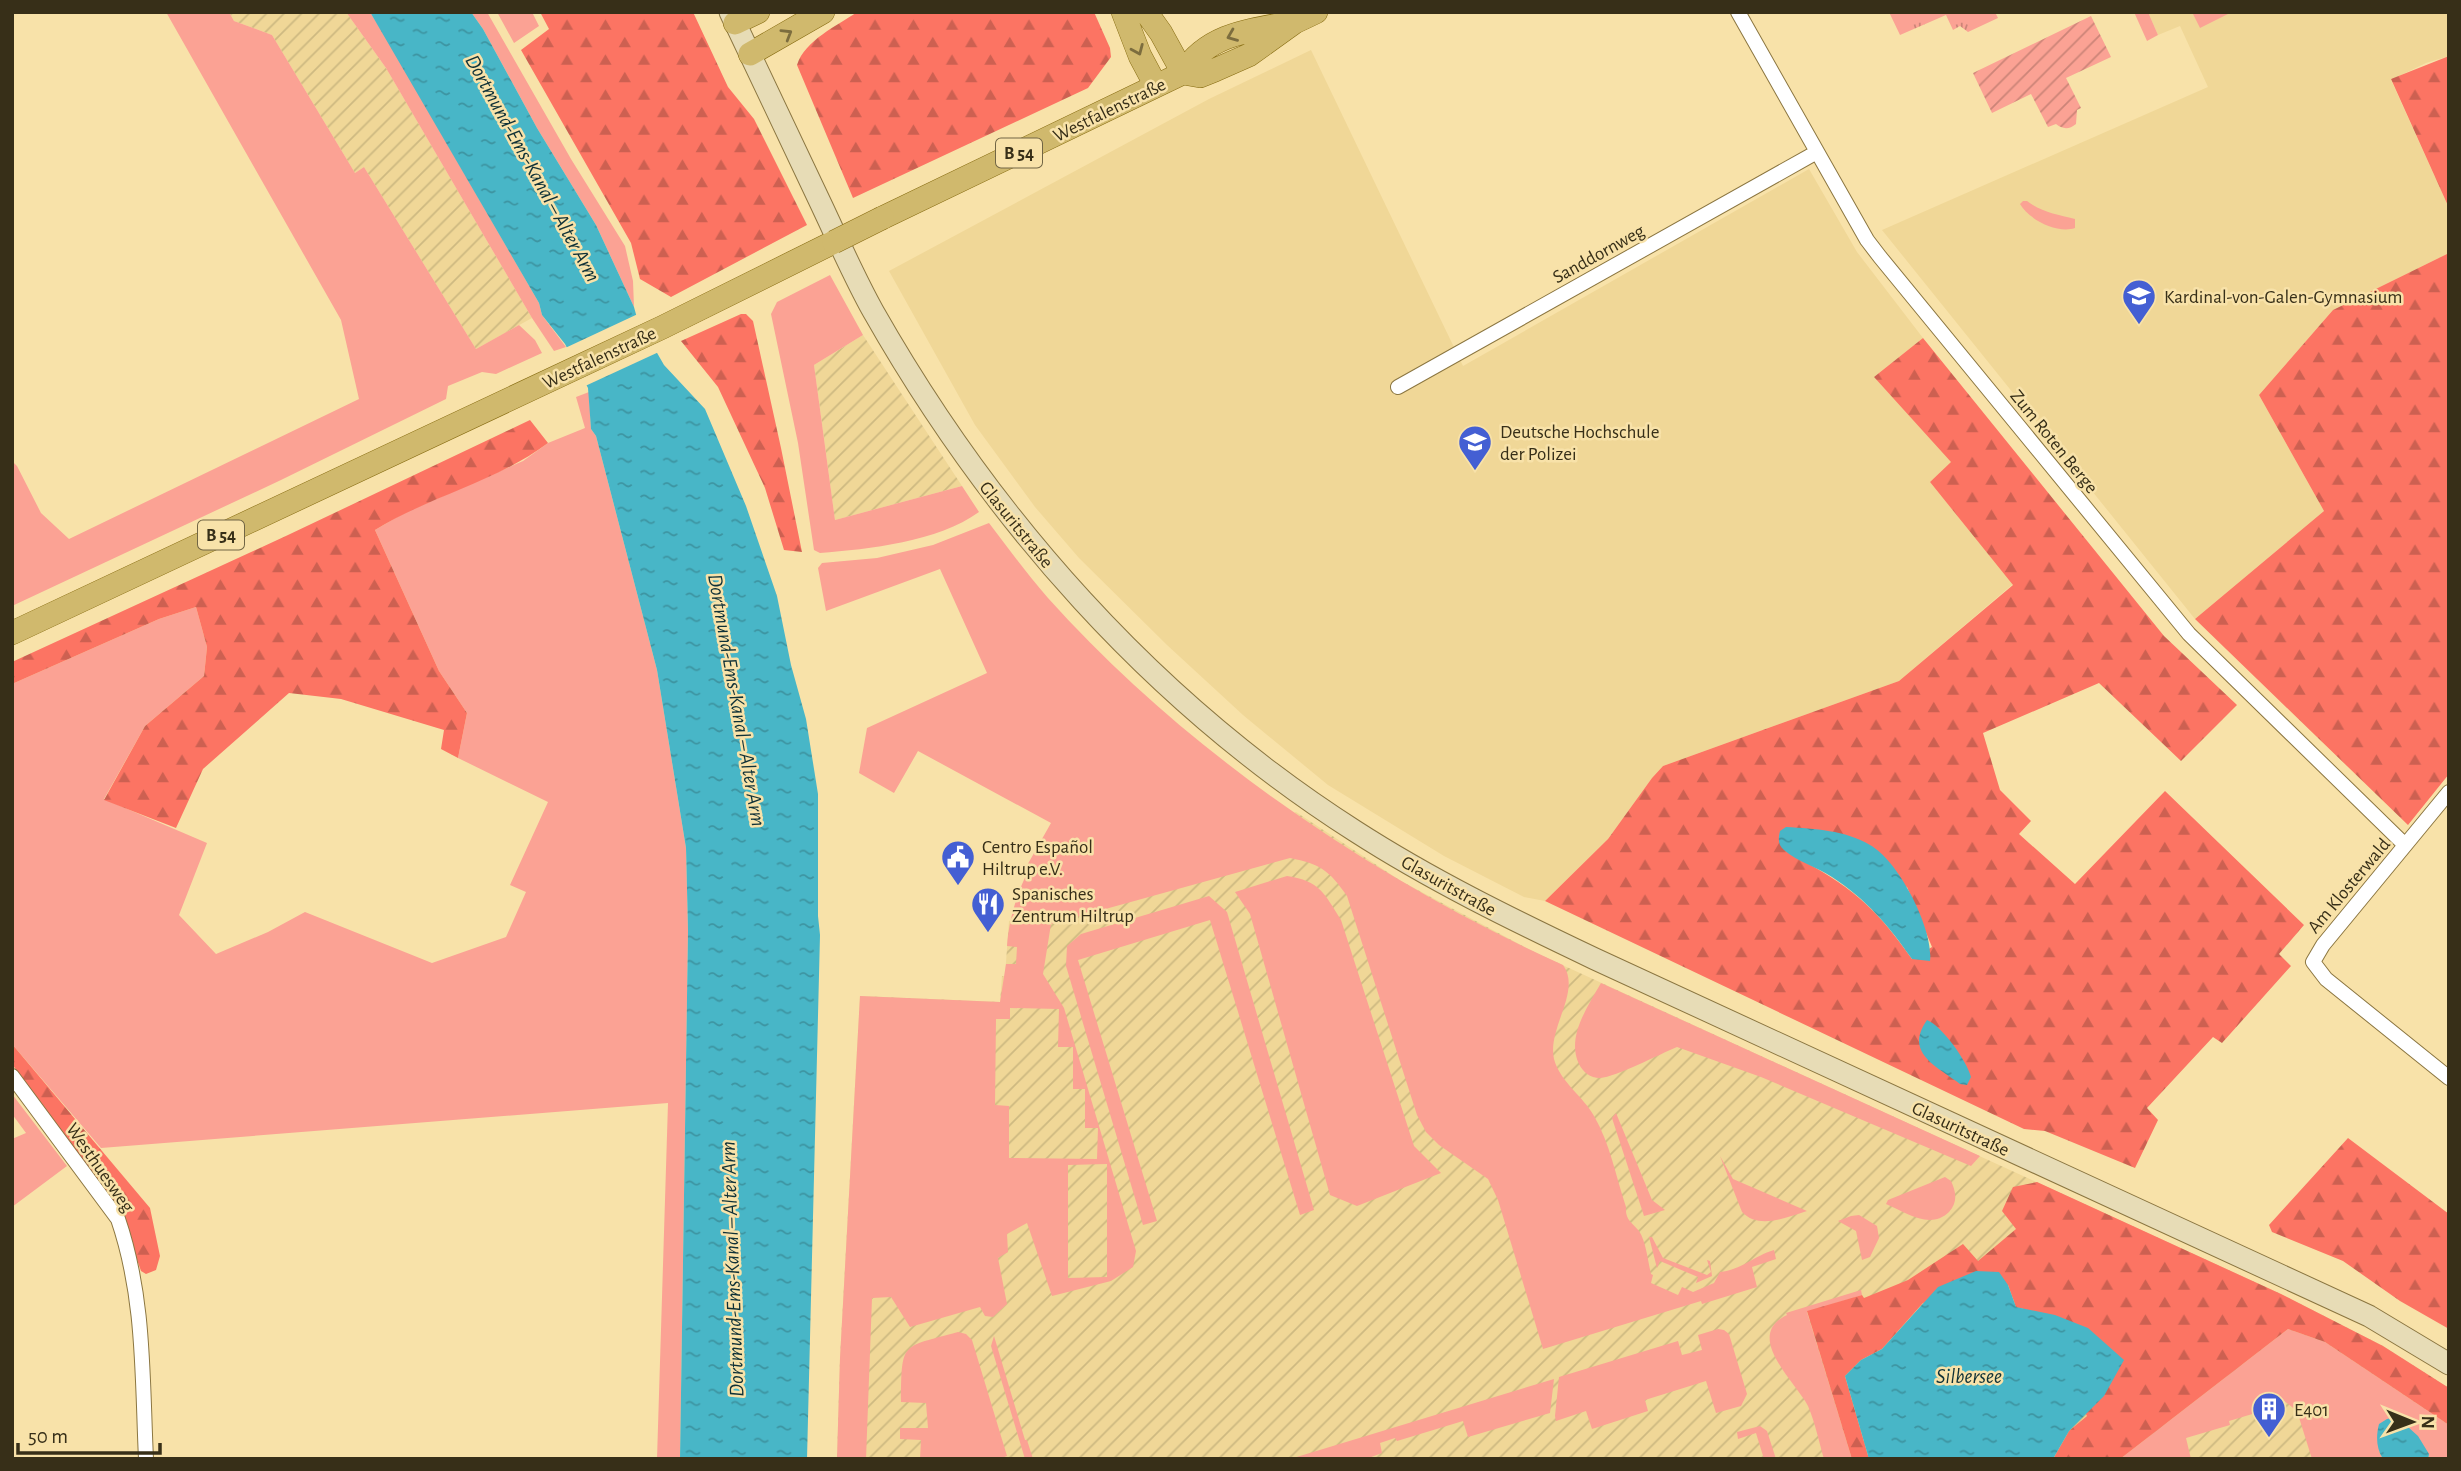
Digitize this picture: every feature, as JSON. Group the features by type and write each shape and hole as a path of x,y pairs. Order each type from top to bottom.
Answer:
{"main road":[{"path":"733,18 758,12"},
{"path":"750,54 823,12"},
{"path":"1123,12 1140,56 1156,86"},
{"path":"1146,12 1161,33 1182,73"},
{"name":"Westfalenstraße","path":"12,633 663,327 881,218 1156,86 1182,73 1193,57 1205,48 1240,32 1295,22 1316,12"},
{"name":"Glasuritstraße","path":"733,18 871,307 925,398 969,464 1040,554 1086,606 1185,702 1240,748 1355,831 1478,902 1659,989 2369,1316 2449,1364"}],"street":[{"name":"Zum Roten Berge","path":"1738,12 1867,240 1880,257 2156,596 2200,646 2405,845"},
{"name":"Sanddornweg","path":"1398,387 1816,152"},
{"name":"Am Klosterwald","path":"2449,792 2323,945 2313,962 2326,979 2449,1078"},
{"name":"Westhuesweg","path":"12,1076 118,1219 134,1273 138,1298 146,1459"}],"shaded area":[{"path":"229,12 346,12 386,68 532,318 476,349 364,167 355,173 272,35 234,21"},
{"name":"Kardinal-von-Galen-Gymnasium","path":"2148,12 2449,12 2449,56 2426,63 2391,80 2449,208 2449,253 2333,310 2259,395 2324,511 2195,619 1882,230 2208,87 2180,26 2158,35"},
{"name":"Deutsche Hochschule der Polizei","path":"1311,50 1463,366 1809,169 1857,252 1923,338 1874,377 1952,462 1930,482 2013,584 1899,681 1663,766 1608,839 1545,901 1524,897 1444,856 1328,785 1243,715 1167,645 1079,558 1035,507 975,425 889,271 1209,99"},
{"path":"863,335 962,486 835,520 814,365"},
{"path":"1296,812 1401,881 1534,952 2281,1294 2383,1346 2449,1388 2449,1459 837,1459 860,996 1000,1002 1009,921"}],"green space":[{"path":"166,12 229,12 234,21 272,35 355,173 364,167 476,349 519,325 535,340 542,353 496,374 482,372 448,386 446,399 12,606 12,461 41,513 69,539 359,399 341,320"},
{"path":"346,12 370,12 539,303 542,315 566,347 554,351 532,318 386,68"},
{"path":"471,12 487,12 571,159 625,246 633,281 634,307 596,225"},
{"path":"497,12 532,12 539,26 514,43"},
{"path":"540,12 693,12 728,87 754,119 807,225 671,297 640,279 631,243 521,50 549,29"},
{"path":"857,12 1094,12 1110,48 1111,57 1088,88 853,198 797,65 814,41"},
{"path":"1889,12 1995,12 1998,18 1968,32 1960,26 1953,30 1946,15 1900,35"},
{"path":"2134,12 2148,12 2158,35 2147,41"},
{"path":"2192,12 2232,12 2200,28"},
{"path":"2091,16 2111,57 2066,78 2081,108 2077,110 2076,124 2068,128 2056,124 2048,127 2031,94 1992,113 1973,73"},
{"path":"2449,56 2449,208 2391,79"},
{"path":"2023,201 2044,211 2075,219 2075,228 2060,229 2044,224 2024,210 2020,204"},
{"path":"2449,253 2449,774 2408,825 2195,619 2324,511 2259,395 2333,310"},
{"path":"830,275 863,335 814,365 835,520 962,486 979,512 962,522 903,542 820,553 814,550 798,443 771,314 777,302"},
{"path":"746,314 753,321 802,552 784,550 765,488 718,387 681,341"},
{"path":"1923,338 2164,636 2237,705 2181,761 2099,683 1983,733 2000,790 2031,821 2019,834 2075,884 2165,791 2304,925 2279,954 2291,966 2222,1043 2213,1037 2147,1108 2158,1120 2135,1168 2045,1131 2024,1129 1545,901 1608,839 1663,766 1899,681 2013,585 1930,482 1951,462 1874,377","holes":["1805,862 1907,887 1932,947 1912,959 1865,903 1838,882"]},
{"path":"589,392 591,429 596,436 657,670 686,848 688,931 680,1459 657,1459 668,1103 101,1148 12,1044 12,684 159,619 196,607 207,647 204,676 145,726 104,799 207,843 179,915 216,954 268,932 305,912 432,963 506,937 526,892 510,885 548,802 458,758 467,713 439,671 375,530 404,513 523,461 548,443 585,428 576,397"},
{"path":"530,420 548,443 507,468 375,530 439,671 467,713 458,758 441,749 444,730 341,699 289,693 203,769 176,828 104,800 145,726 204,676 207,647 196,607 159,619 12,684 12,662"},
{"path":"989,523 1048,598 1102,655 1222,760 1354,852 1422,893 1563,965 1569,986 1555,1035 1554,1059 1561,1075 1600,1126 1627,1215 1643,1240 1653,1275 1651,1283 1678,1295 1682,1287 1693,1292 1714,1283 1720,1272 1734,1269 1774,1250 1776,1259 1752,1267 1757,1287 1702,1304 1701,1301 1543,1349 1498,1200 1488,1179 1439,1145 1426,1132 1417,1115 1347,896 1323,870 1290,858 1051,924 1043,974 1064,1008 1136,1251 1133,1267 1111,1281 1052,1296 1027,1223 1007,1234 1008,1252 998,1258 1007,1304 993,1317 985,1316 980,1307 910,1327 891,1297 872,1298 866,1459 837,1459 860,996 1000,1002 1006,964 1016,964 1017,947 1007,946 1014,908 1028,871 1025,869 1051,823 918,751 894,793 859,773 867,728 987,673 940,569 826,611 818,568 822,563 877,558 933,545","holes":["1010,1008 1059,1009 1058,1047 1073,1047 1073,1089 1085,1089 1085,1128 1098,1128 1097,1159 1009,1158 1009,1106 995,1105 996,1019 1010,1019","1107,1164 1107,1277 1068,1278 1068,1165"]},
{"path":"1287,876 1314,885 1330,902 1341,920 1414,1146 1441,1173 1357,1206 1330,1195 1250,914 1235,892"},
{"path":"1209,896 1227,912 1314,1210 1300,1215 1210,920 1078,960 1157,1221 1143,1225 1066,966 1067,946 1081,934"},
{"path":"1601,983 1980,1156 1971,1166 1761,1077 1677,1047 1607,1077 1590,1076 1579,1064 1575,1043 1580,1022"},
{"path":"12,1044 150,1208 160,1256 156,1270 146,1274 141,1271 123,1219 12,1064"},
{"path":"12,1094 67,1166 12,1207 12,1139 26,1133 12,1114"},
{"path":"1616,1113 1652,1200 1665,1210 1644,1216 1612,1118"},
{"path":"2348,1138 2449,1214 2449,1329 2400,1301 2343,1261 2272,1232 2269,1225"},
{"path":"1720,1156 1733,1179 1807,1211 1765,1221 1749,1217 1742,1212"},
{"path":"1945,1177 1951,1181 1955,1197 1952,1208 1942,1217 1926,1220 1886,1204 1888,1200"},
{"path":"2037,1182 2281,1294 2383,1346 2449,1388 2449,1425 2325,1342 2288,1329 2120,1459 2053,1459 2069,1431 2087,1416 2031,1311 2016,1307 2008,1285 1923,1303 1882,1349 1861,1360 1845,1376 1869,1459 1852,1459 1807,1311 1862,1295 1864,1298 1908,1280 1963,1244 1978,1261 2016,1229 2002,1211 2013,1187"},
{"path":"1859,1215 1877,1226 1879,1238 1870,1257 1862,1260 1856,1231 1838,1221"},
{"path":"1649,1237 1652,1237 1663,1258 1707,1275 1711,1272 1707,1260 1710,1261 1712,1276 1696,1283 1698,1277 1660,1261 1657,1268"},
{"path":"1861,1290 1862,1295 1807,1312 1852,1459 1824,1459 1808,1406 1776,1359 1770,1335 1775,1324 1787,1315 1786,1313"},
{"path":"1718,1329 1729,1334 1747,1394 1741,1406 1716,1413 1706,1381 1645,1400 1648,1411 1592,1429 1586,1411 1556,1421 1559,1377 1678,1341 1682,1355 1702,1350 1698,1335"},
{"path":"2288,1329 2325,1342 2449,1425 2449,1459 2428,1459 2429,1454 2379,1452 2383,1459 2312,1459 2297,1411 2283,1400 2268,1404 2269,1409 2229,1421 2230,1425 2186,1438 2191,1459 2120,1459"},
{"path":"958,1332 966,1334 972,1340 1007,1456 999,1459 920,1459 921,1440 900,1439 900,1428 928,1428 926,1403 901,1402 904,1357 915,1345"},
{"path":"994,1336 1033,1459 1025,1459 991,1346"},
{"path":"1554,1379 1550,1413 1468,1437 1463,1421 1397,1441 1395,1438 1380,1443 1382,1453 1366,1459 1290,1459"},
{"path":"1760,1426 1767,1431 1776,1459 1764,1459 1756,1433 1738,1439 1737,1432"}],"water":[{"name":"Dortmund-Ems-Kanal – Alter Arm","path":"370,12 471,12 483,29 537,128 596,225 637,318 664,365 705,409 746,506 777,596 791,665 806,719 818,794 820,935 807,1459 680,1459 688,931 686,848 657,670 596,436 591,429 588,388 565,344 542,315 539,303"},
{"path":"1786,827 1840,833 1860,840 1881,853 1912,897 1926,932 1930,961 1912,959 1886,924 1856,894 1784,850 1779,837 1780,831"},
{"path":"1927,1020 1946,1036 1969,1070 1971,1077 1967,1085 1960,1084 1933,1065 1921,1050 1921,1031"},
{"name":"Silbersee","path":"1976,1271 1999,1272 2008,1285 2016,1307 2055,1315 2088,1328 2124,1360 2104,1396 2069,1431 2053,1459 1869,1459 1845,1376 1861,1360 1882,1349 1938,1287"},
{"path":"2397,1417 2418,1436 2429,1454 2428,1459 2383,1459 2377,1442 2379,1424"}],"pier":[{"path":"640,313 661,351 583,387 563,349"}],"place":[{"name":"Kardinal-von-Galen-Gymnasium","path":"2139,326"},
{"name":"Deutsche Hochschule der Polizei","path":"1475,472"},
{"name":"Centro Español Hiltrup e.V.","path":"958,887"},
{"name":"Spanisches Zentrum Hiltrup","path":"988,934"},
{"name":"E401","path":"2269,1439"}]}
